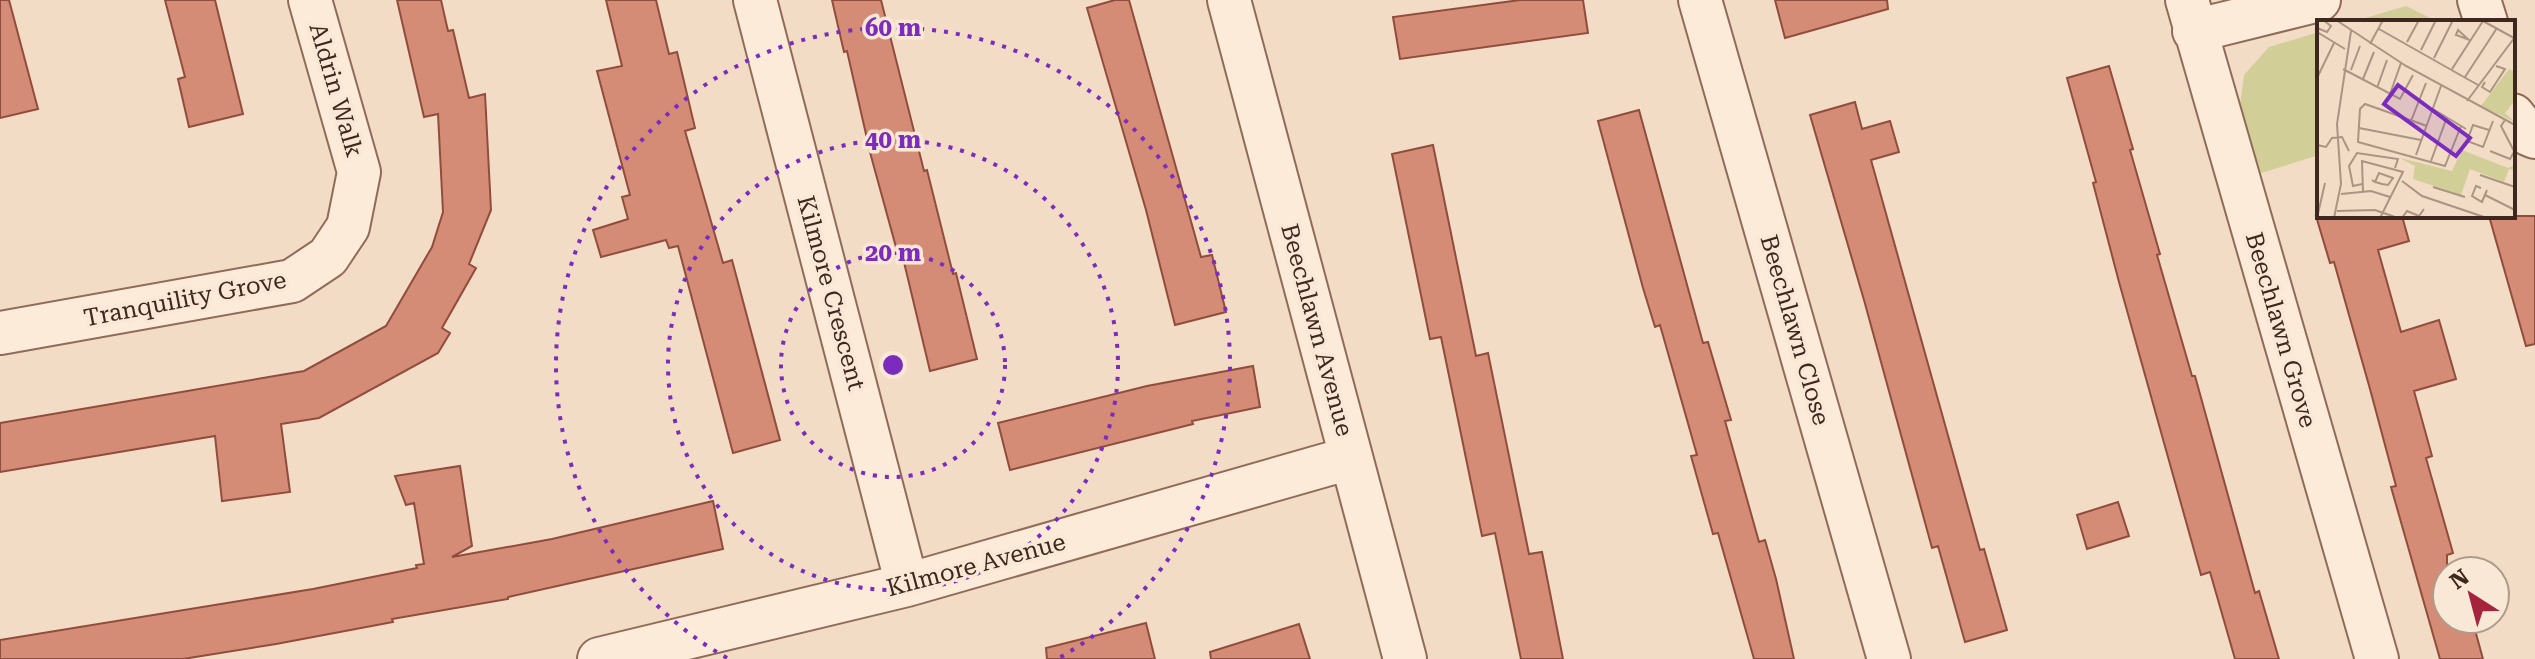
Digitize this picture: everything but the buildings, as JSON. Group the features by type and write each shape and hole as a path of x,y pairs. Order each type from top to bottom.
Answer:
{"street":[{"name":"Aldrin Walk","path":"310,0 359,172 348,227"},
{"name":"Kilmore Crescent","path":"755,0 907,585"},
{"name":"Beechlawn Avenue","path":"1229,0 1405,659"},
{"name":"Beechlawn Close","path":"1700,0 1889,659"},
{"path":"2190,16 2319,0"},
{"path":"2479,0 2485,20"},
{"name":"Beechlawn Grove","path":"2190,16 2377,659"},
{"path":"2515,118 2528,134 2535,137"},
{"name":"Tranquility Grove","path":"0,333 292,281 328,257 348,227"},
{"name":"Kilmore Avenue","path":"599,659 907,585 1350,458"}],"shaded area":[{"path":"2406,6 2434,20 2359,20"},
{"path":"2317,33 2317,156 2255,175 2239,114 2244,75 2269,47"}]}
